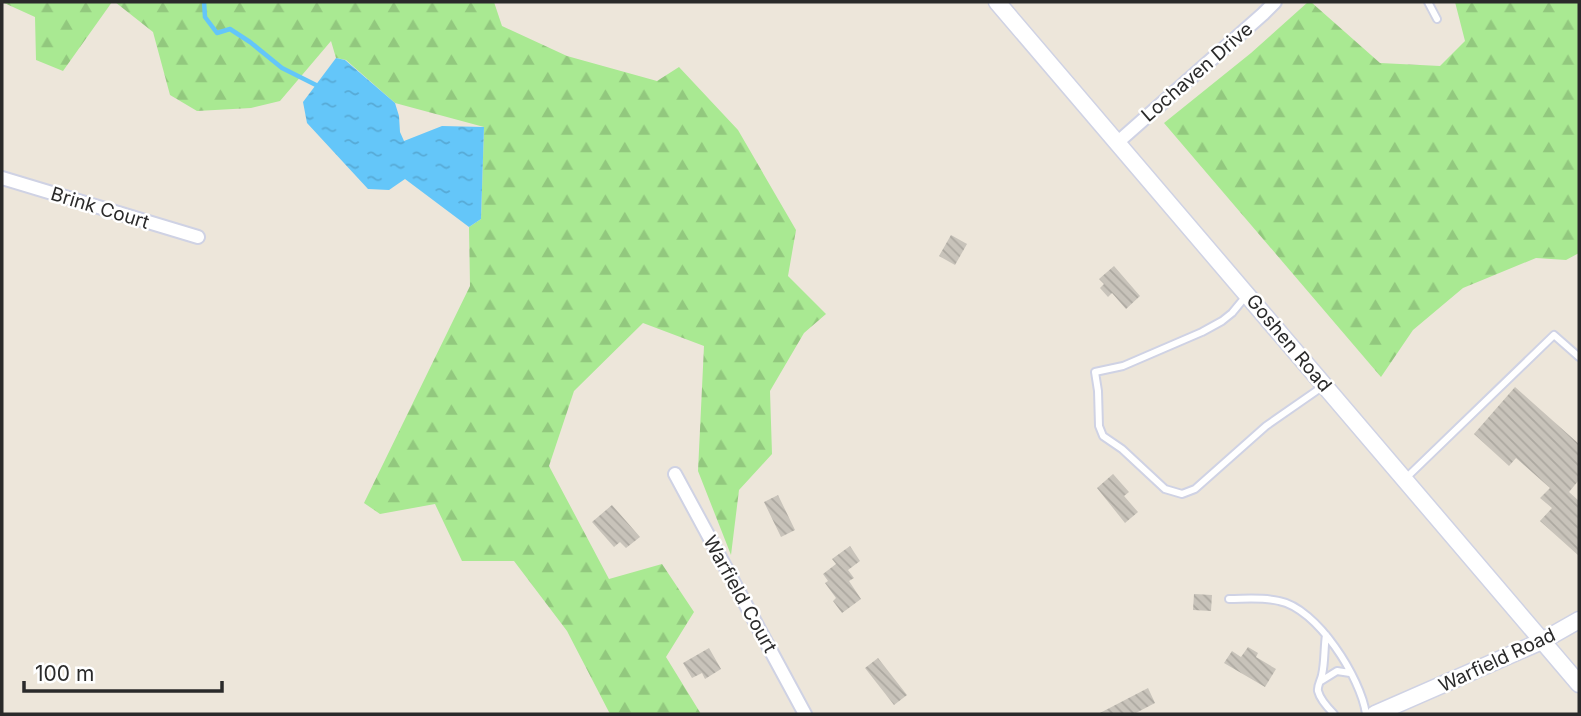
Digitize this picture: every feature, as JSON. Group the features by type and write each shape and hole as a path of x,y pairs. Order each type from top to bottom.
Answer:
{"street":[{"name":"Goshen Road","path":"998,2 1579,684"},
{"name":"Lochaven Drive","path":"1118,142 1275,2"},
{"name":"Brink Court","path":"2,178 198,237"},
{"name":"Warfield Court","path":"675,474 805,714"},
{"name":"Warfield Road","path":"1375,714 1542,640 1579,620"}],"lane":[{"path":"1428,2 1437,19"},
{"path":"1248,295 1233,313 1202,332 1123,366 1096,372 1099,426 1103,436 1122,449 1165,489 1182,495 1195,489 1266,426 1324,385"},
{"path":"1405,479 1554,335 1579,357"},
{"path":"1229,599 1279,600 1295,607 1314,622 1339,652 1364,700 1366,714"},
{"path":"1326,635 1324,672 1318,693 1334,714"},
{"path":"1321,681 1337,671 1350,673"}],"green space":[{"path":"2,2 112,2 63,71 36,60 35,17"},
{"path":"115,2 494,2 502,26 567,56 657,81 679,67 738,130 796,230 788,276 826,314 804,333 770,391 772,454 739,490 731,555 698,471 704,346 643,323 574,391 549,466 609,579 662,564 694,612 666,657 701,714 610,714 567,631 514,561 462,561 435,504 380,514 364,503 470,286 469,227 481,219 484,127 395,103 346,60 336,58 331,41 280,101 251,108 197,111 170,95 153,32"},
{"path":"1308,2 1380,63 1440,66 1465,41 1455,2 1579,2 1579,253 1566,260 1536,258 1463,288 1413,330 1381,377 1164,123 1251,53"}],"water":[{"path":"336,58 345,60 395,103 404,141 442,126 484,127 481,219 469,227 405,179 389,190 368,189 307,123 303,102"}],"building":[{"path":"951,235 967,244 955,265 939,256"},
{"path":"1114,266 1140,296 1126,309 1112,293 1108,297 1100,288 1104,284 1099,279"},
{"path":"1515,387 1579,444 1579,480 1569,492 1579,501 1579,556 1540,521 1552,508 1540,498 1550,488 1516,458 1509,466 1474,434"},
{"path":"1113,474 1129,492 1124,496 1138,512 1125,523 1097,488"},
{"path":"778,495 795,530 781,537 764,502"},
{"path":"612,505 640,537 626,548 620,542 614,547 592,522"},
{"path":"850,546 860,561 848,570 854,578 849,581 861,599 842,613 833,601 836,598 825,583 828,581 823,574 836,564 832,559"},
{"path":"1194,594 1212,595 1211,611 1193,610"},
{"path":"1248,647 1258,653 1256,657 1276,669 1265,687 1224,663 1232,651 1241,657"},
{"path":"709,648 721,669 705,679 702,673 692,678 683,663"},
{"path":"878,658 907,695 894,705 865,668"},
{"path":"1148,688 1155,703 1134,714 1098,714"}],"waterway":[{"path":"204,2 205,17 217,33 230,29 282,68 316,85"}]}
